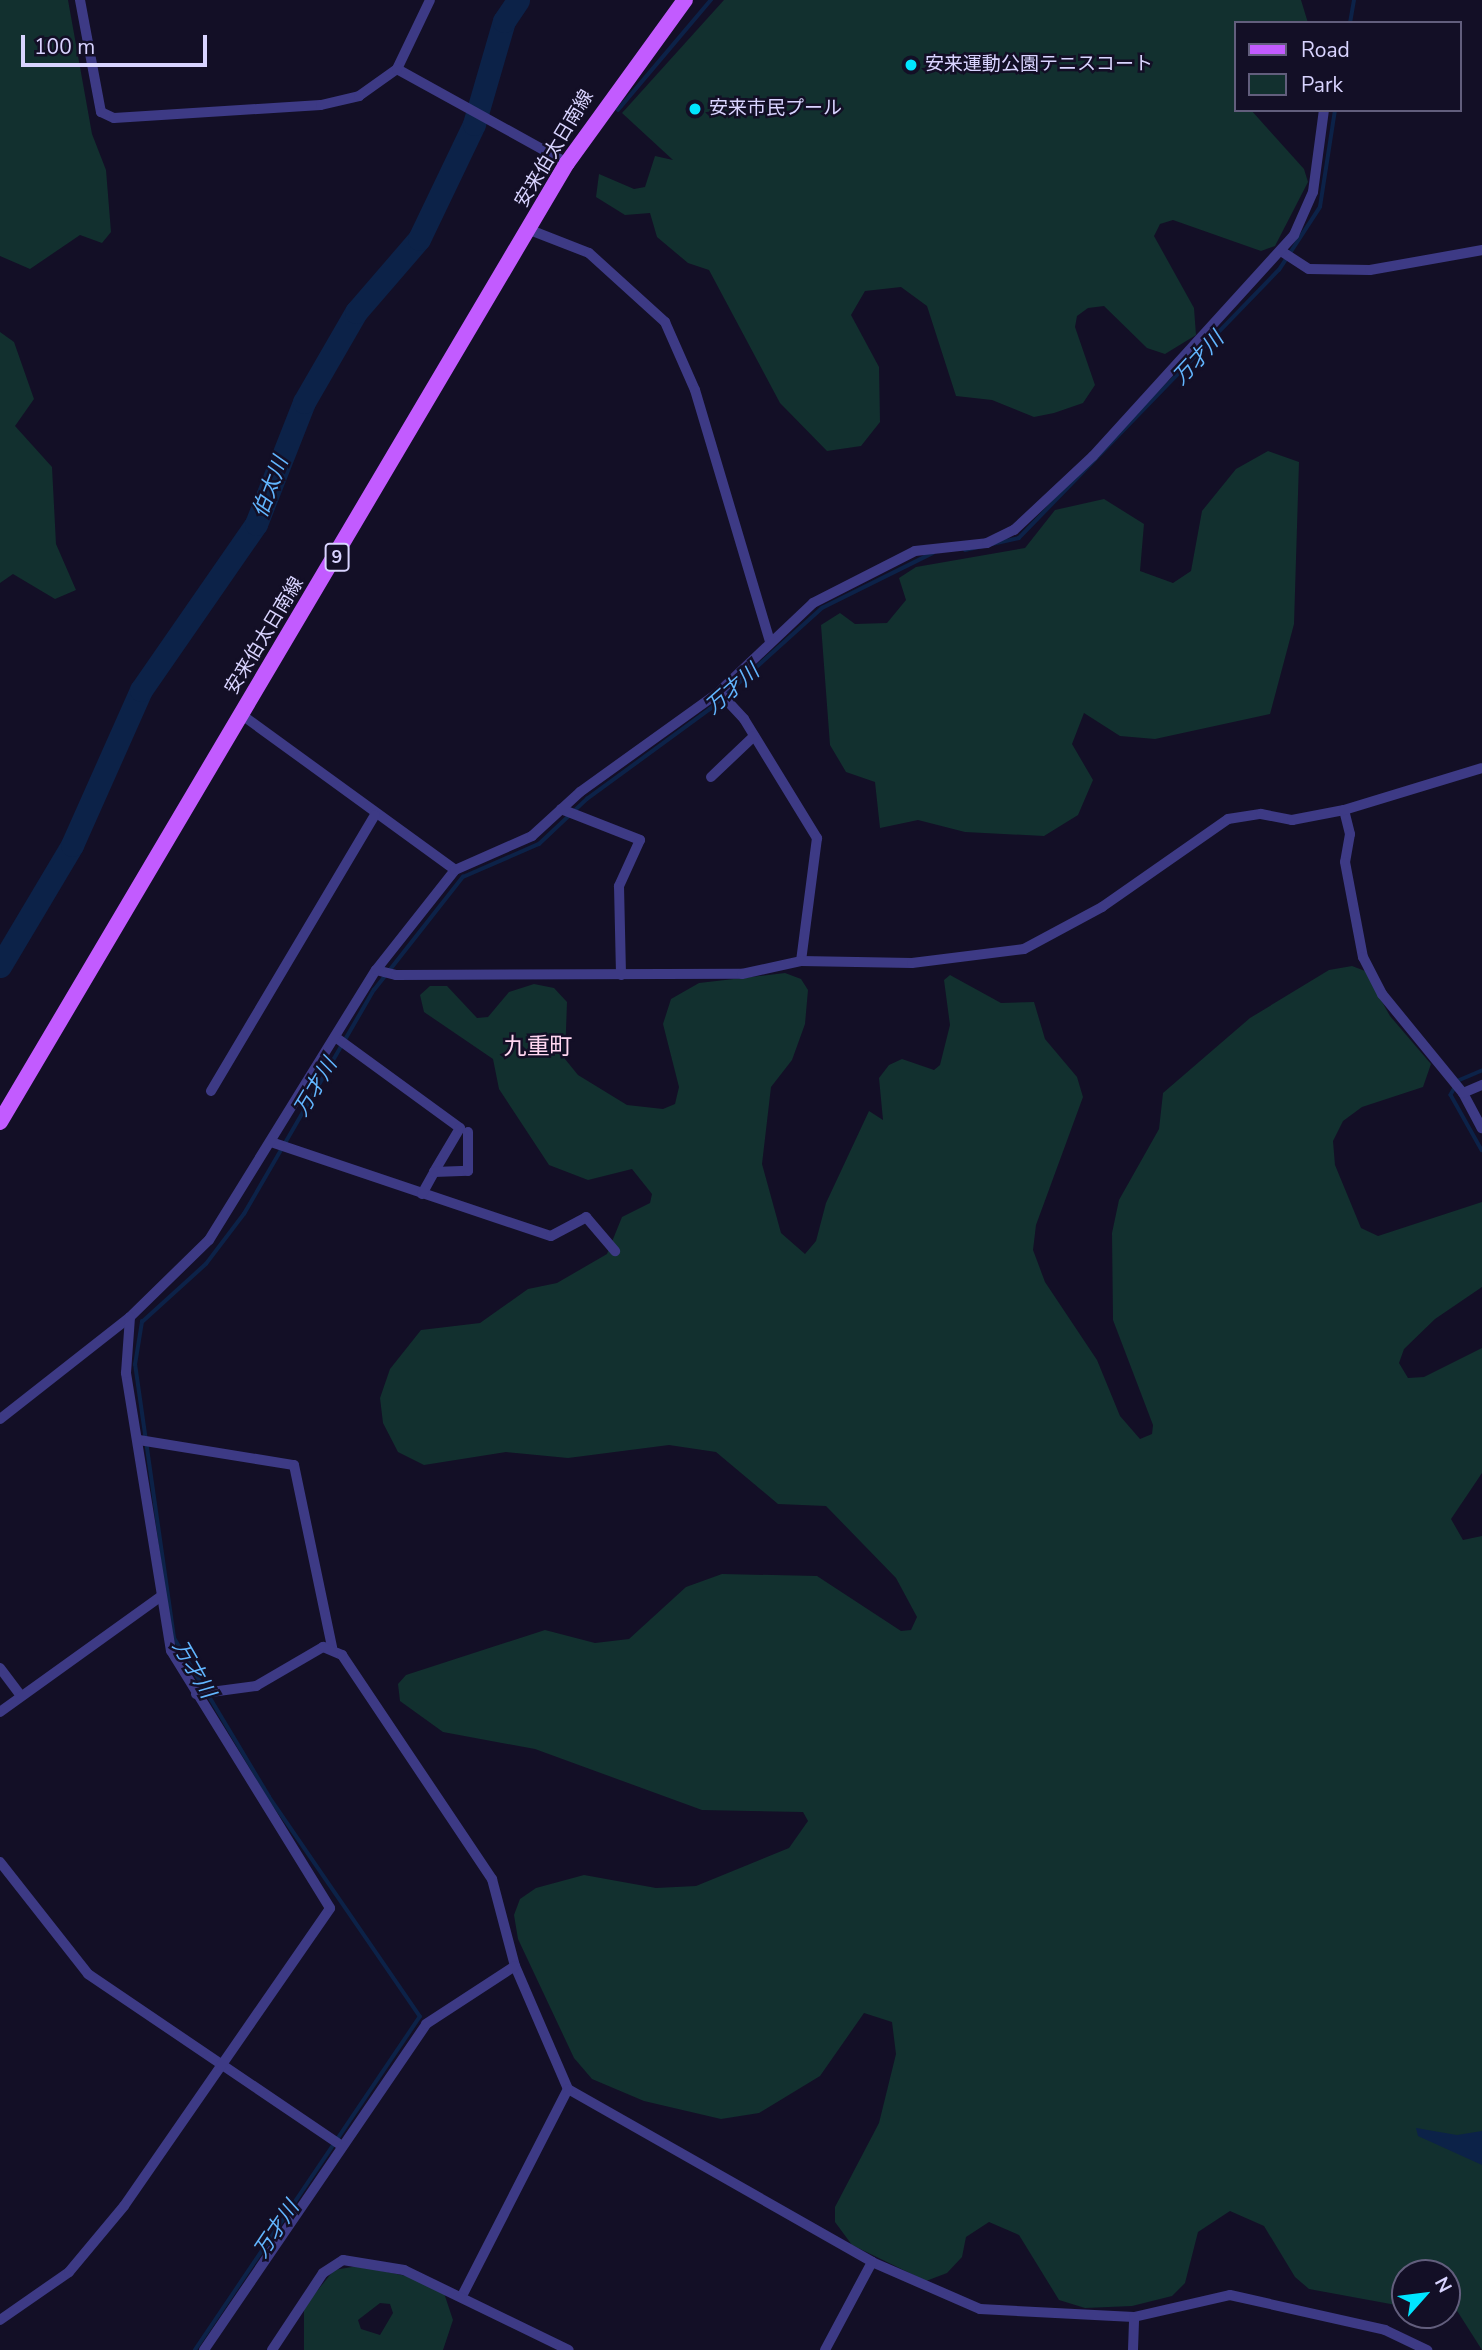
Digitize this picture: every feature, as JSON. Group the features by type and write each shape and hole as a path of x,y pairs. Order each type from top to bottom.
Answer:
{"main road":[{"name":"安来伯太日南線","path":"0,1122 530,230 567,163 685,0"}],"street":[{"path":"80,0 101,113 114,118 321,105 359,96 401,71 430,0"},
{"path":"401,71 567,163"},
{"path":"0,1419 130,1317 209,1240 278,1144 344,1043 382,972 455,870 532,836 569,813 719,692 813,603 915,551 987,543 1014,530 1093,456 1282,251 1308,209 1324,112"},
{"path":"530,230 589,253 665,322 695,390 770,641"},
{"path":"1282,251 1309,269 1370,270 1482,250"},
{"path":"719,692 754,736 817,838 801,961"},
{"path":"242,715 375,816 455,870"},
{"path":"711,777 754,736"},
{"path":"382,972 741,974 801,961 912,963 1024,949 1101,908 1228,819 1261,814 1292,820 1345,810 1482,768"},
{"path":"1345,810 1350,834 1345,862 1363,957 1381,994 1463,1093 1482,1128"},
{"path":"569,813 640,839 619,886 621,975"},
{"path":"211,1091 375,816"},
{"path":"344,1043 460,1128 422,1194"},
{"path":"1463,1093 1482,1085"},
{"path":"434,1172 468,1171 468,1132"},
{"path":"278,1144 551,1237 586,1217 615,1251"},
{"path":"0,2320 69,2272 124,2206 330,1908 171,1651 160,1597 145,1439 126,1373 130,1317"},
{"path":"145,1439 294,1465 332,1647 367,1685 492,1879 515,1966 568,2089 872,2262 980,2309 1134,2317 1230,2295 1385,2330 1427,2350"},
{"path":"0,1712 160,1597"},
{"path":"198,1693 256,1686 332,1647"},
{"path":"0,1668 21,1696"},
{"path":"0,1862 88,1974 337,2143"},
{"path":"204,2350 337,2143 426,2024 515,1966"},
{"path":"463,2294 568,2089"},
{"path":"272,2350 336,2261 404,2270 463,2294 569,2350"},
{"path":"825,2350 872,2262"},
{"path":"1133,2350 1134,2317"}],"green space":[{"path":"0,0 68,0 92,134 106,170 111,232 102,243 80,235 30,269 0,256"},
{"path":"724,0 1301,0 1307,21 1234,21 1234,112 1253,112 1304,169 1308,182 1275,246 1261,251 1173,220 1160,224 1154,236 1194,308 1196,335 1165,354 1147,348 1104,306 1088,308 1077,316 1075,327 1095,385 1083,403 1034,417 992,400 956,396 927,306 901,287 865,291 851,315 879,367 880,422 861,446 827,451 780,403 709,270 688,263 657,237 650,213 625,215 596,197 599,174 634,189 645,187 655,156 673,160 622,113"},
{"path":"0,332 14,342 34,399 15,426 52,467 56,544 76,590 55,599 13,574 0,583"},
{"path":"1268,451 1299,462 1294,624 1270,714 1155,739 1120,736 1084,713 1072,744 1093,780 1078,815 1044,836 965,832 918,820 880,828 875,782 846,772 830,745 821,625 840,613 855,624 887,623 906,600 899,578 916,567 1025,548 1055,510 1104,499 1144,524 1140,571 1173,583 1191,571 1202,511 1236,469"},
{"path":"1352,966 1365,971 1390,1016 1431,1064 1423,1087 1362,1107 1343,1121 1333,1141 1335,1165 1361,1228 1378,1236 1482,1202 1482,1287 1435,1319 1404,1349 1399,1363 1408,1378 1424,1377 1482,1348 1482,1473 1451,1519 1463,1540 1482,1536 1482,2350 1461,2317 1461,2259 1391,2259 1391,2304 1309,2289 1295,2277 1264,2226 1230,2211 1198,2232 1185,2283 1172,2296 1132,2306 1085,2308 1059,2300 1019,2235 989,2222 966,2237 962,2257 947,2273 926,2281 852,2245 835,2222 835,2207 879,2123 896,2054 892,2022 864,2013 820,2076 759,2113 721,2119 644,2101 592,2079 574,2058 518,1939 514,1915 520,1899 536,1888 584,1875 656,1888 696,1886 789,1848 808,1821 803,1812 702,1810 535,1749 443,1732 400,1701 398,1684 406,1675 545,1630 595,1643 629,1639 686,1587 722,1574 817,1576 901,1631 911,1630 917,1617 896,1578 826,1506 778,1504 716,1452 669,1445 568,1458 506,1452 424,1465 398,1452 383,1423 380,1398 390,1369 421,1330 480,1323 528,1289 557,1283 607,1254 622,1217 650,1203 652,1194 632,1169 588,1180 549,1165 499,1089 493,1059 424,1012 420,995 430,986 447,986 477,1018 488,1017 509,992 534,984 554,988 567,1002 565,1059 578,1075 627,1105 663,1109 675,1104 679,1087 663,1024 671,999 699,983 785,973 801,979 808,990 805,1024 792,1060 771,1087 762,1164 781,1233 805,1254 816,1241 826,1203 869,1111 883,1120 879,1078 889,1065 902,1059 934,1070 940,1065 950,1025 944,980 950,975 1001,1003 1034,1002 1045,1039 1077,1077 1083,1097 1036,1225 1033,1250 1045,1282 1097,1360 1120,1416 1140,1439 1152,1434 1153,1425 1113,1320 1112,1233 1119,1200 1159,1129 1163,1093 1250,1018 1329,970"},
{"path":"358,2266 416,2278 444,2293 453,2320 443,2350 304,2350 304,2307 334,2270","holes":["380,2303 390,2304 393,2313 380,2335 361,2329 358,2320"]}],"water":[{"path":"1416,2128 1457,2135 1482,2131 1482,2165 1418,2136"}],"waterway":[{"name":"伯太川","path":"0,966 72,845 141,690 256,524 304,402 356,312 419,239 474,124 504,21 518,0"},
{"path":"618,110 711,0"},
{"name":"万才川","path":"1350,21 1354,0"},
{"name":"万才川","path":"965,550 1019,538 1279,270 1320,207 1335,112"},
{"name":"万才川","path":"195,2350 420,2017 269,1797 174,1638 135,1365 142,1322 206,1264 244,1214 374,990 463,877 539,844 587,799 710,709 822,608 933,553"},
{"path":"1482,1071 1459,1081 1451,1095 1482,1150"}],"place":[{"name":"安来運動公園テニスコート","path":"911,65"},
{"name":"安来市民プール","path":"695,109"}],"district":[{"name":"九重町","path":"538,1047"}]}
